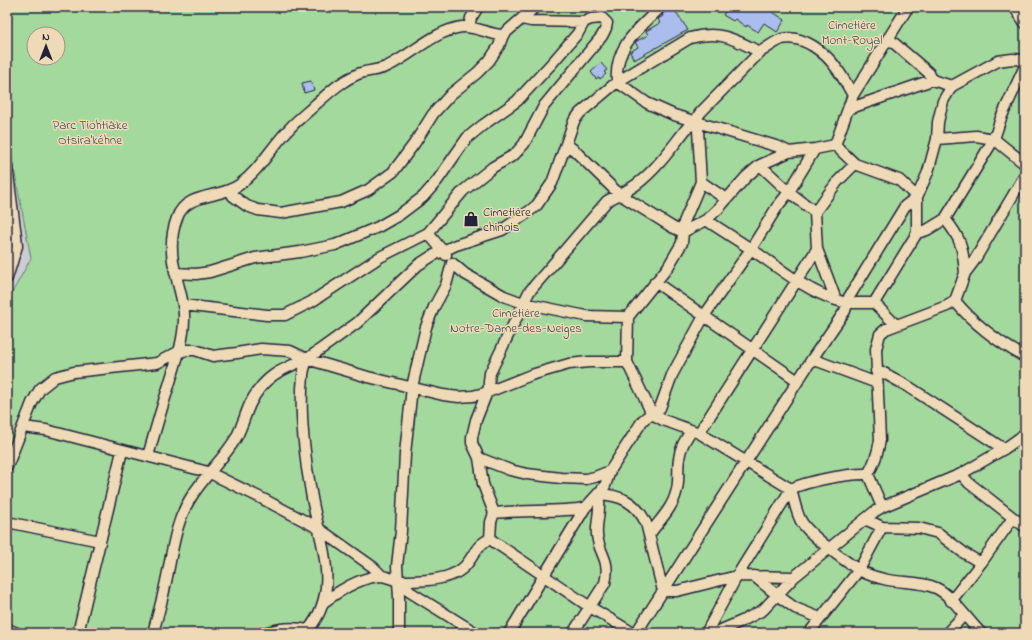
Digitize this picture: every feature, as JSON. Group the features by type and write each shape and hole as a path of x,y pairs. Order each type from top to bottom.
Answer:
{"lane":[{"path":"469,27 471,18 478,7"},
{"path":"230,190 233,196 247,206 258,210 281,212 341,202 368,190 393,172 402,162 433,114 451,94 489,61 499,46 503,35 535,7"},
{"path":"617,82 616,64 628,40 661,7"},
{"path":"835,145 853,95 908,7"},
{"path":"1014,7 1025,23"},
{"path":"183,305 267,315 285,315 311,302 380,257 428,233 463,191 493,167 514,155 524,144 544,106 593,48 606,28 607,23 602,18 591,19 584,22 522,19"},
{"path":"175,273 196,274 210,272 256,258 330,246 378,227 399,215 423,197 467,138 517,101 532,86 578,33 584,22"},
{"path":"148,456 183,330 183,305 175,273 172,234 179,213 188,202 230,190 240,184 260,164 290,128 341,82 360,73 389,66 440,35 452,30 469,27 497,35 503,35"},
{"path":"153,633 165,586 175,535 190,500 208,472 225,455 236,438 250,404 261,386 278,371 308,359 357,323 418,265 442,251 456,245 502,230 515,223 537,205 552,183 574,121 580,113 617,82 690,38 700,35 711,34 726,36 760,52"},
{"path":"490,539 491,522 494,513 483,484 479,458 472,443 472,437 476,420 490,387 490,373 529,292 607,201 636,185 646,177 687,128 695,122 700,113 760,52 781,40 790,38 800,40 822,52 837,68 853,95"},
{"path":"888,38 929,73 932,80"},
{"path":"874,303 917,233 917,197 928,172 937,139 938,122 943,101 952,86 998,62 1012,59 1025,60"},
{"path":"917,233 927,230 945,219 994,139 1001,118 1025,66"},
{"path":"848,109 932,80 952,86"},
{"path":"617,82 647,103 674,115 780,147 789,152"},
{"path":"695,122 698,130 701,182 684,222 682,243 668,267 628,317 627,362 652,414 695,432 791,489 801,522 815,537 859,570 871,576 887,580 926,584 936,588 946,594 981,633"},
{"path":"937,139 959,136 976,136 994,139 1025,164"},
{"path":"566,144 619,194 672,227 683,232"},
{"path":"683,232 706,220 719,208 746,177 760,165 789,152 835,145"},
{"path":"835,145 854,164 899,180 917,197"},
{"path":"508,633 585,508 605,486 610,471 643,420 648,415 660,408 672,375 704,316 751,249 777,207 790,192 815,149"},
{"path":"836,300 817,249 815,212 838,181 854,164"},
{"path":"760,165 815,212"},
{"path":"7,168 16,241 7,278"},
{"path":"868,474 873,466 880,440 876,349 880,334 886,329 947,306 955,301 965,272 974,261 1025,175"},
{"path":"701,182 726,199"},
{"path":"636,633 812,359 845,311 849,297 905,206 917,197"},
{"path":"945,219 953,228 963,248 965,272"},
{"path":"706,220 797,280 828,297 847,303 874,303 896,325"},
{"path":"428,233 452,263 465,274 504,296 523,303 586,316 628,317"},
{"path":"649,535 676,495 679,481 678,461 680,450 695,432 753,348 817,249"},
{"path":"399,633 400,617 397,566 412,387 426,327 446,285 452,263"},
{"path":"655,282 753,348 798,381"},
{"path":"955,301 964,312 996,340 1025,357"},
{"path":"7,467 32,403 40,389 55,377 74,372 157,363 178,352 187,350 195,350 213,356 262,349 290,351 308,359 368,377 443,395 459,397 473,396 488,392 569,364 589,362 627,362"},
{"path":"263,633 287,627 298,627 309,632 324,602 326,564 311,498 301,396 303,374 308,359"},
{"path":"812,359 877,383"},
{"path":"876,371 884,373 909,387 1004,449"},
{"path":"22,427 46,430 208,472 318,528 373,567 382,576 398,581 438,579 460,572 468,564 479,546 484,541 490,539 590,607 633,633"},
{"path":"714,633 763,610 794,576 882,507 960,474 1004,449 1025,434"},
{"path":"78,633 122,450"},
{"path":"479,458 510,470 546,477 586,479 610,471"},
{"path":"706,633 737,576 791,489 801,484 820,480 868,474"},
{"path":"868,474 882,507"},
{"path":"960,474 969,483 1025,527"},
{"path":"573,633 605,583 607,575 607,566 597,534 600,506 598,494 586,479"},
{"path":"598,494 619,498 635,505 642,514 649,535 663,591"},
{"path":"494,513 511,511 556,511 585,508"},
{"path":"951,601 981,564 1013,518"},
{"path":"865,519 882,527 919,528 938,533 981,564"},
{"path":"7,522 100,541"},
{"path":"809,633 859,570 882,527"},
{"path":"324,602 341,590 369,579 382,576"},
{"path":"663,591 677,591 737,576 794,576"},
{"path":"754,576 795,608 820,618"},
{"path":"398,581 410,592 476,633"},
{"path":"947,633 964,615"},
{"path":"7,629 17,633"}],"shaded area":[{"path":"7,132 31,258 7,302"}],"green space":[{"name":"Cimetière Notre-Dame-des-Neiges","path":"10,7 1025,7 1025,633 7,633 7,302 31,258 7,132 7,20"}],"building":[{"path":"721,7 765,7 785,20 777,32 764,23 758,32 747,25 746,27 735,19 733,21 723,15 726,10"},
{"path":"669,9 670,11 674,9 688,30 634,60 630,52 638,47 635,42 648,35 646,31 660,23 658,19 663,16 662,13"},
{"path":"601,63 607,70 604,72 606,74 600,79 599,77 596,79 591,72"},
{"path":"311,81 314,90 304,93 302,83"}],"place":[{"name":"Cimetière chinois","path":"471,219"}],"park label":[{"name":"Cimetière Mont-Royal","path":"852,32"},
{"name":"Parc Tiohtià:ke Otsira'kéhne","path":"90,132"}]}
